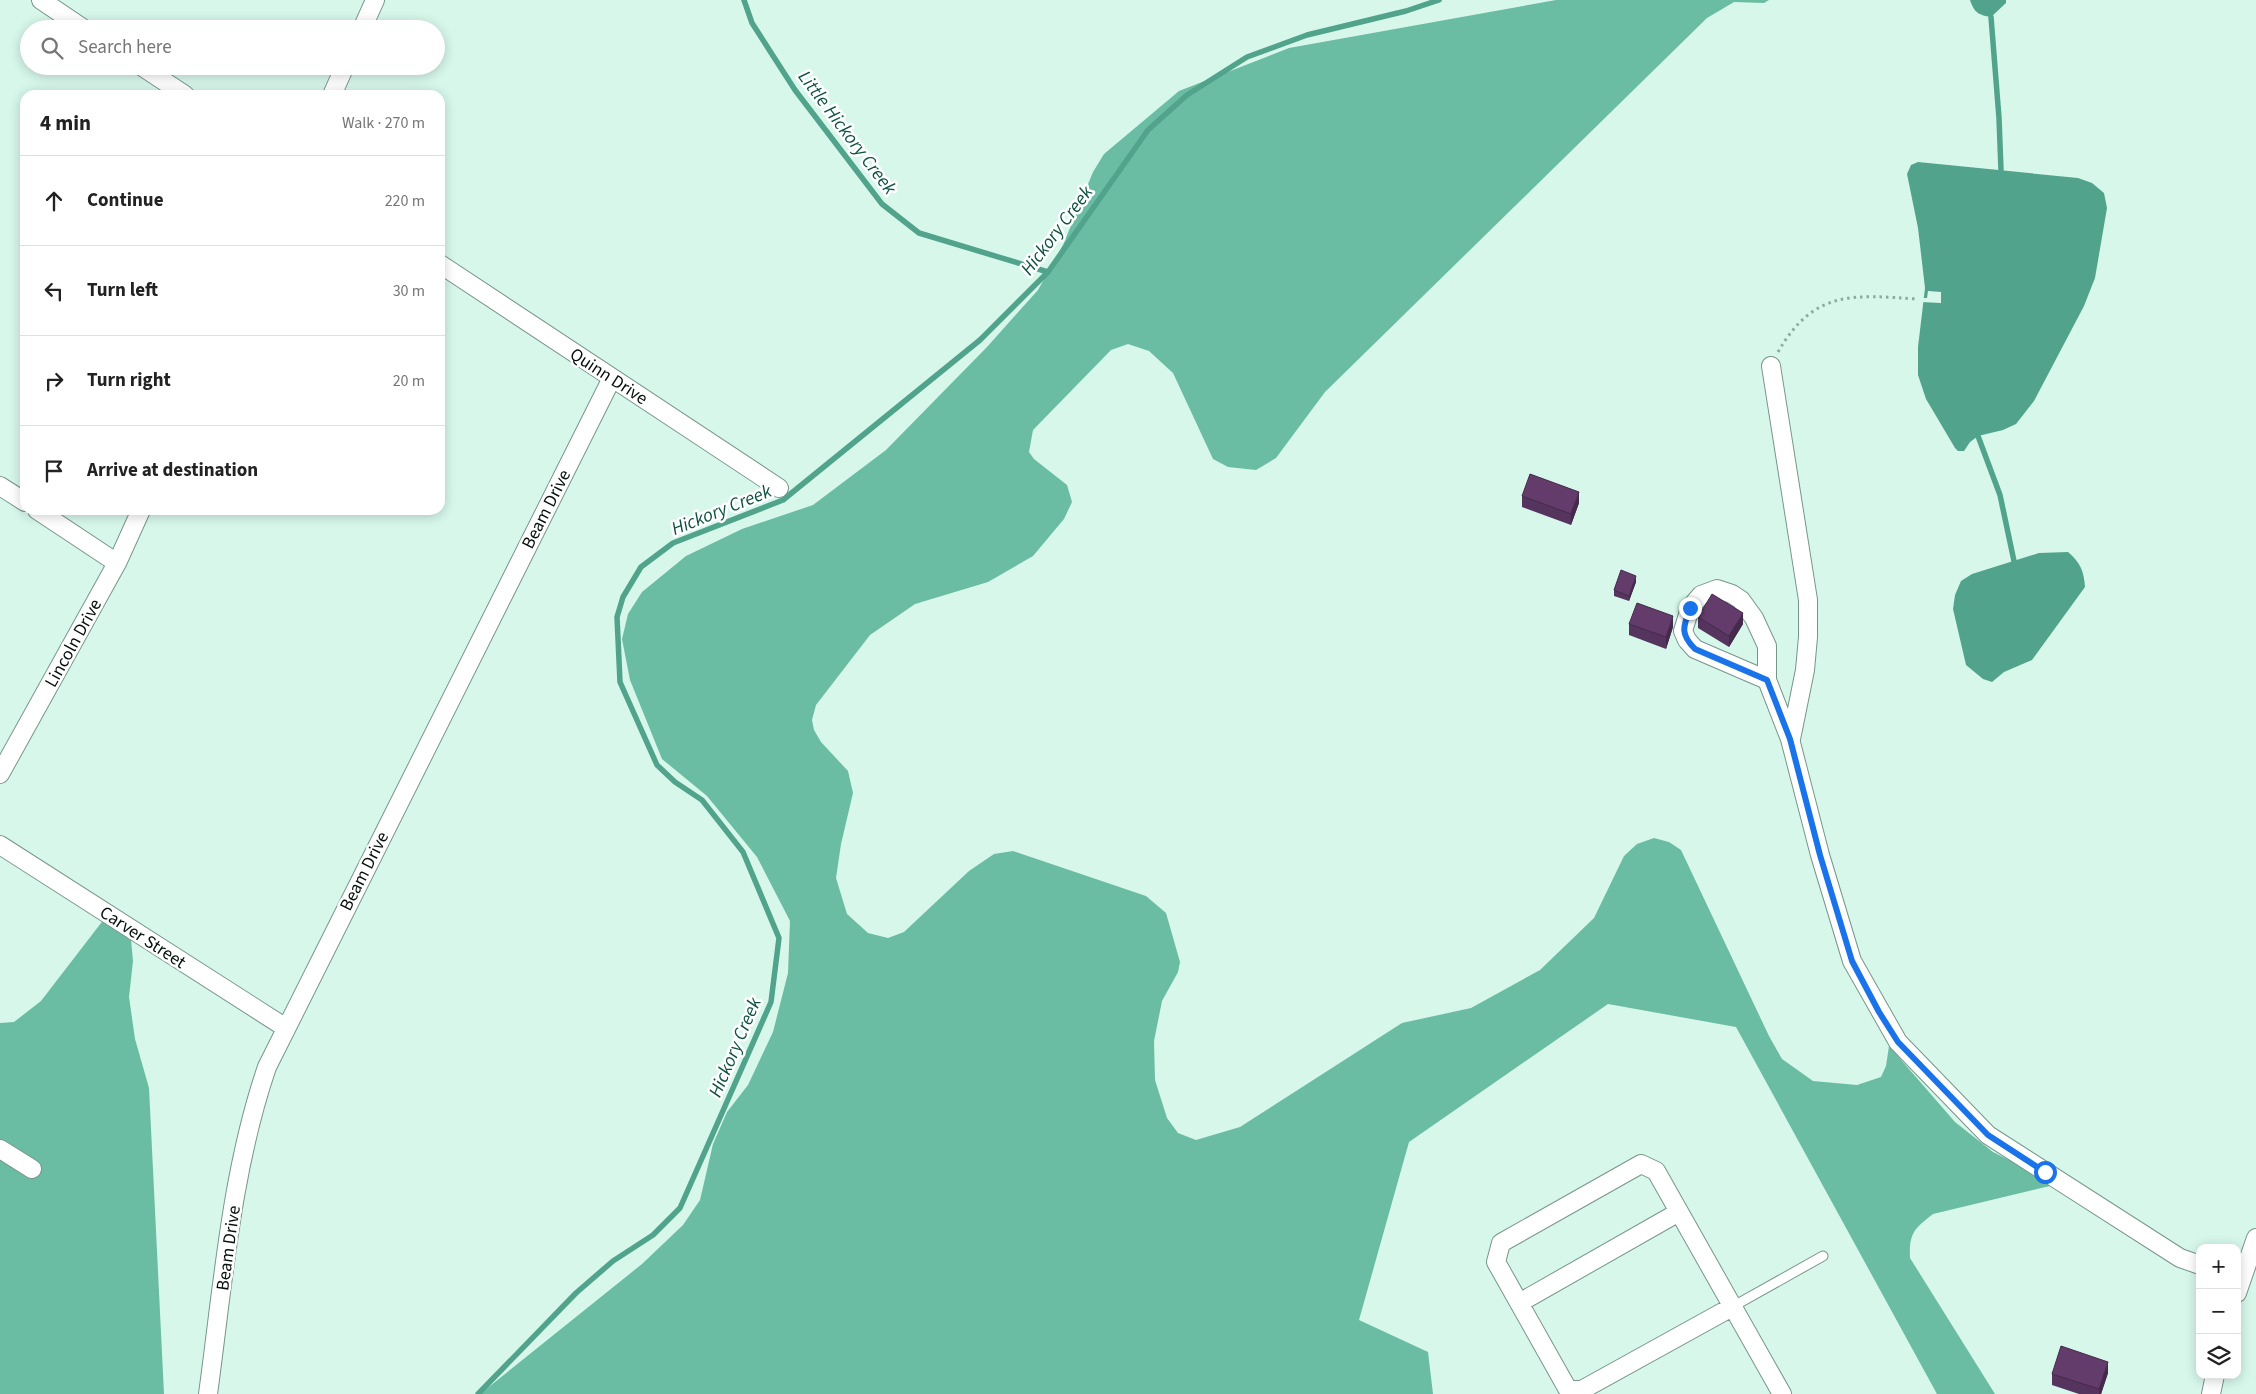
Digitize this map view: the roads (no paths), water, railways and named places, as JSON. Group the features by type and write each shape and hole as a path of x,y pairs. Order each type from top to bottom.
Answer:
{"street":[{"path":"41,0 71,20"},
{"path":"366,20 375,0"},
{"path":"155,75 177,90"},
{"path":"334,90 342,75"},
{"name":"Quinn Drive","path":"445,267 779,488"},
{"path":"1771,366 1808,600 1808,637 1805,670 1790,739"},
{"name":"Beam Drive","path":"208,1394 230,1226 252,1110 266,1067 612,378"},
{"path":"0,486 20,499"},
{"path":"45,515 117,563"},
{"name":"Lincoln Drive","path":"0,774 117,563 139,515"},
{"path":"1767,680 1695,649 1686,640 1683,631 1685,622 1690,608 1702,595 1717,590 1732,594 1741,600 1754,618 1767,646 1767,680 1790,739 1820,855 1852,961 1898,1042 1988,1135 2180,1258 2196,1264"},
{"name":"Carver Street","path":"0,846 286,1028"},
{"path":"0,1149 32,1170"},
{"path":"1732,1307 1580,1391 1567,1388 1496,1262 1501,1244 1640,1164 1656,1171 1782,1394"},
{"path":"1519,1303 1679,1212"},
{"path":"2241,1279 2256,1238"},
{"path":"2211,1394 2214,1379"}],"lane":[{"path":"1732,1307 1823,1256"}],"waterway":[{"name":"Little Hickory Creek","path":"744,0 752,23 795,90 882,204 919,233 1048,272"},
{"name":"Hickory Creek","path":"478,1394 576,1293 613,1261 653,1235 680,1208 771,1002 779,938 743,852 702,800 675,782 657,765 620,682 617,617 623,597 641,567 673,543 783,500 980,340 1048,272 1148,130 1187,95 1247,57 1307,35 1406,11 1439,0"},
{"path":"1991,17 2001,170"},
{"path":"1978,436 2000,495 2014,561"}]}
